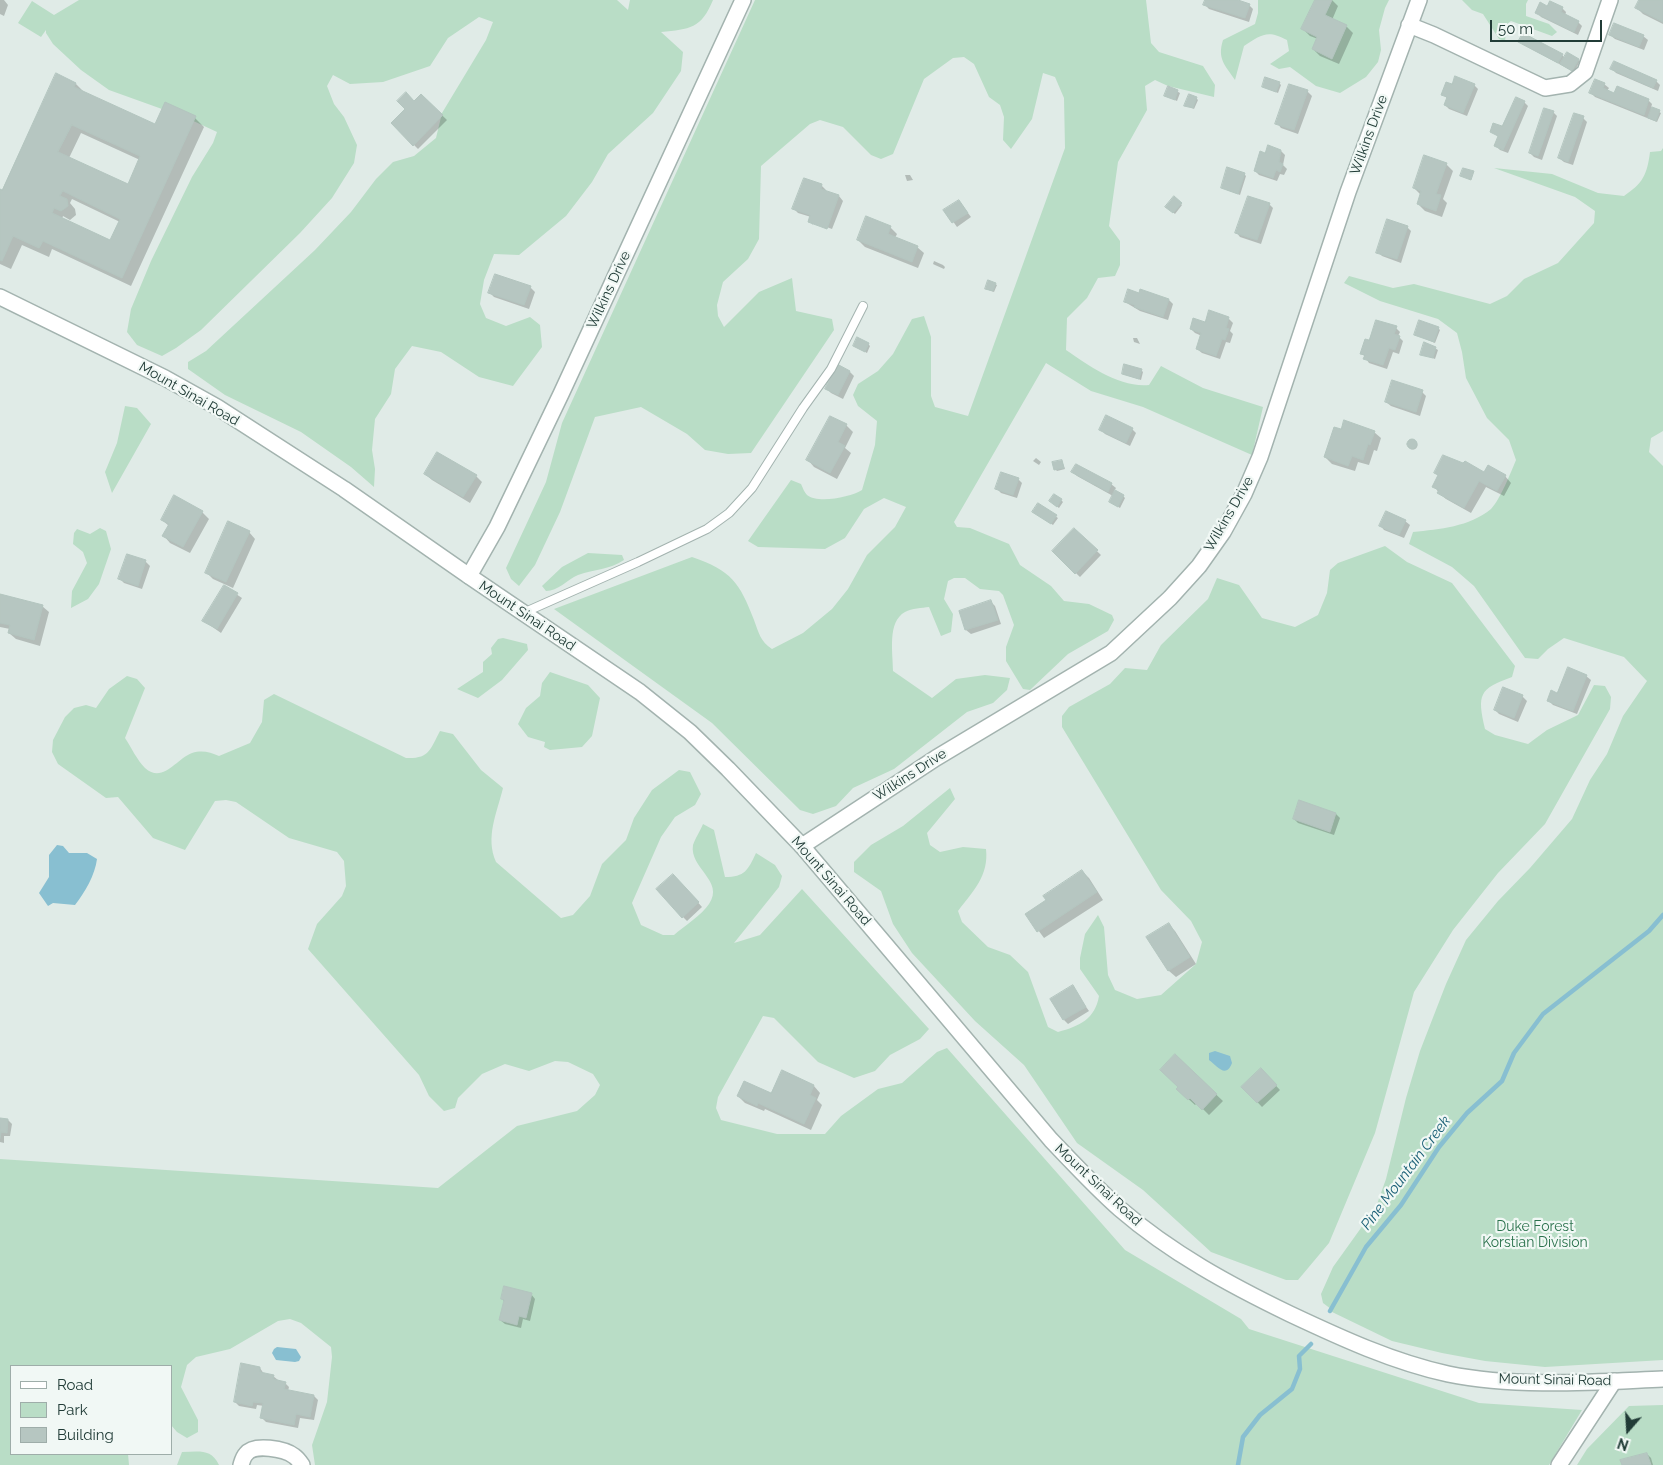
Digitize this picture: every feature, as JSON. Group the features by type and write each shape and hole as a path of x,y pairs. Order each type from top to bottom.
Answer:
{"street":[{"name":"Wilkins Drive","path":"468,576 497,526 561,394 743,0"},
{"name":"Wilkins Drive","path":"802,846 936,758 1111,653 1170,598 1199,566 1223,532 1244,494 1260,457 1333,235 1419,0"},
{"path":"1410,25 1544,88 1570,84 1585,72 1610,0"},
{"name":"Mount Sinai Road","path":"0,297 165,378 217,407 350,493 468,576 640,692 690,732 737,777 802,846 1051,1140 1121,1210 1166,1244 1228,1282 1264,1301 1327,1332 1407,1363 1449,1374 1495,1380 1527,1382 1663,1379"},
{"path":"1559,1465 1614,1381"},
{"path":"241,1465 246,1453 254,1448 271,1448 294,1455 302,1465"}],"lane":[{"path":"523,613 707,529 729,513 752,488 803,408 831,369 862,306"}],"green space":[{"path":"79,0 617,0 628,10 630,0 713,0 704,17 693,26 680,30 661,32 683,52 681,71 653,113 608,154 592,182 566,216 519,255 494,254 484,280 480,304 486,318 506,326 530,317 540,325 542,347 513,386 479,377 441,352 412,346 395,369 391,394 375,419 372,450 375,469 374,487 351,467 301,432 225,395 188,369 188,362 206,351 315,250 351,212 376,179 393,162 414,156 436,138 442,113 486,40 493,22 479,17 448,38 430,66 383,82 350,84 333,75 327,86 334,104 344,117 357,145 354,163 332,198 300,233 201,330 162,356 137,345 127,332 131,309 151,261 192,177 213,143 217,132 187,118 109,90 81,70 53,44 46,30 41,37 18,23 32,1 54,15"},
{"path":"755,0 1146,0 1151,43 1159,52 1203,66 1215,85 1214,97 1168,86 1155,80 1145,86 1147,110 1118,162 1109,226 1120,241 1120,265 1115,276 1098,278 1087,298 1067,318 1066,350 1105,375 1127,383 1149,385 1161,366 1203,388 1263,407 1252,455 1143,407 1091,391 1046,363 954,522 957,527 970,528 1009,544 1020,565 1051,586 1064,601 1089,604 1112,615 1114,620 1108,631 1068,654 1030,690 1023,689 1006,661 1006,647 1014,625 1003,595 999,591 980,589 965,578 954,578 948,581 944,599 953,614 951,632 941,636 929,607 905,612 899,617 893,630 893,671 932,698 956,679 985,675 1010,678 1007,690 993,703 967,712 894,769 853,788 836,806 813,814 800,810 712,723 554,609 692,557 716,567 739,587 760,636 772,649 803,633 832,609 848,589 867,555 895,527 906,507 884,498 864,509 845,538 825,549 758,547 748,541 791,480 801,484 807,495 819,499 843,497 862,490 875,445 877,421 858,406 853,395 858,384 878,371 893,354 912,319 924,316 931,337 931,396 935,407 968,416 1065,148 1064,98 1055,77 1043,73 1032,119 1011,149 1003,140 1004,117 1000,105 989,97 974,64 964,57 953,58 924,79 893,154 881,159 871,155 843,127 820,120 810,124 761,166 759,239 748,259 723,282 717,305 718,316 724,327 759,292 792,278 796,311 832,319 834,330 751,453 728,454 705,450 687,434 641,407 595,417 560,512 535,565 519,586 511,579 506,568 546,482 562,423"},
{"path":"1258,0 1389,0 1379,30 1381,50 1378,62 1366,77 1340,93 1316,86 1290,67 1279,69 1270,64 1289,51 1287,40 1269,34 1260,36 1244,46 1235,80 1223,62 1221,47 1223,40 1255,24 1258,13"},
{"path":"1462,0 1528,0 1526,16 1549,24 1557,32 1552,36 1511,21 1507,24 1505,41 1499,39 1483,14 1472,10"},
{"name":"Duke Forest Korstian Division","path":"1663,148 1663,431 1651,438 1649,452 1663,466 1663,1360 1545,1367 1485,1361 1392,1341 1330,1311 1331,1309 1323,1303 1321,1294 1333,1267 1376,1207 1386,1179 1420,1051 1446,984 1466,940 1498,901 1530,868 1572,819 1590,780 1607,754 1623,716 1647,681 1624,657 1564,638 1538,659 1525,658 1474,586 1452,567 1409,544 1413,532 1464,523 1491,509 1502,493 1516,460 1509,440 1487,418 1466,378 1457,333 1438,319 1380,301 1344,283 1349,276 1393,288 1414,284 1490,304 1507,296 1524,279 1558,263 1594,223 1595,211 1575,197 1494,168 1552,174 1598,193 1624,196 1636,187 1643,178 1650,152 1661,151"},
{"path":"125,406 137,408 151,424 112,493 105,472 117,443"},
{"path":"100,528 106,531 111,549 99,584 88,599 71,608 72,591 87,563 83,552 73,544 74,533 77,529 90,534"},
{"path":"1385,546 1407,562 1452,583 1515,666 1512,677 1493,685 1483,694 1481,708 1485,729 1495,735 1528,744 1547,730 1578,715 1594,685 1605,686 1611,697 1610,709 1545,824 1498,873 1453,930 1414,992 1375,1133 1329,1243 1298,1280 1286,1280 1211,1252 1143,1190 1077,1143 1024,1065 975,1021 912,953 893,924 881,891 854,872 854,862 871,845 903,826 950,788 955,799 927,833 930,845 940,852 963,847 986,849 985,867 979,883 958,911 962,922 988,947 1010,955 1028,972 1048,1027 1058,1032 1080,1024 1090,1016 1097,1004 1099,996 1080,969 1080,958 1085,934 1098,915 1104,927 1108,975 1115,990 1137,999 1161,995 1196,964 1202,942 1191,921 1161,890 1062,727 1062,716 1069,707 1110,684 1125,668 1147,670 1161,645 1208,599 1217,578 1239,585 1262,618 1295,627 1318,615 1327,593 1330,570 1338,563"},
{"path":"588,553 622,555 624,560 607,568 578,575 550,591 546,591 542,586 562,567"},
{"path":"503,638 527,644 528,650 502,680 478,698 457,689 483,672 483,662 492,654 491,648 498,639"},
{"path":"550,672 588,685 600,698 592,736 582,747 550,750 544,747 545,742 528,737 518,724 526,708 540,696 542,683"},
{"path":"127,676 137,679 145,688 125,738 142,765 152,772 158,773 164,772 192,753 206,752 219,756 250,743 262,722 264,700 274,694 406,758 420,757 428,752 440,731 453,734 481,770 503,788 492,834 493,853 496,862 561,918 573,915 590,896 602,864 626,840 634,818 652,790 679,770 690,772 701,794 695,805 675,817 661,837 632,903 641,925 663,935 674,935 709,904 713,896 713,888 693,853 693,845 703,824 714,830 725,877 737,876 745,871 756,853 775,865 782,876 779,887 734,943 760,935 802,889 929,1029 920,1039 890,1055 875,1071 854,1078 818,1062 774,1018 763,1016 718,1097 716,1108 721,1120 777,1134 825,1134 841,1116 878,1089 902,1083 937,1052 947,1048 1125,1250 1241,1319 1249,1329 1479,1403 1582,1410 1549,1465 315,1465 312,1445 327,1402 332,1357 331,1347 301,1323 290,1319 278,1321 230,1349 196,1357 187,1365 181,1387 198,1420 198,1432 187,1438 172,1426 172,1365 10,1365 10,1455 128,1455 129,1465 0,1465 0,1159 438,1188 517,1126 577,1111 595,1095 600,1085 593,1074 568,1062 555,1061 529,1071 505,1064 482,1074 458,1098 455,1108 444,1111 429,1096 419,1075 308,949 317,924 342,896 346,886 344,861 337,852 289,838 236,802 226,800 215,801 185,850 153,838 118,797 106,798 58,764 52,752 53,740 65,717 74,708 86,705 96,708 109,689"},
{"path":"1663,1405 1663,1465 1577,1465 1587,1449 1629,1406"},
{"path":"182,1452 208,1453 219,1465 177,1465"}],"water":[{"path":"57,845 63,846 69,853 87,853 97,859 89,883 75,905 53,903 48,906 39,893 49,877 49,855"},
{"path":"1215,1051 1230,1056 1232,1063 1230,1068 1224,1071 1221,1070 1209,1060 1209,1053"},
{"path":"277,1347 296,1349 301,1357 299,1361 276,1360 272,1353"}],"building":[{"path":"1205,0 1238,0 1250,4 1245,18 1203,5"},
{"path":"1315,0 1332,0 1325,15 1347,25 1332,59 1312,49 1317,37 1301,29"},
{"path":"1639,0 1663,0 1663,22 1635,8"},
{"path":"1550,1 1563,7 1561,12 1579,21 1574,32 1535,13 1540,2 1547,6"},
{"path":"1614,23 1644,35 1639,47 1609,35"},
{"path":"1523,33 1563,54 1558,63 1518,42"},
{"path":"1567,52 1579,59 1572,71 1560,64"},
{"path":"1614,61 1657,80 1653,88 1610,69"},
{"path":"56,73 76,83 74,87 155,124 165,102 196,116 122,278 43,241 39,248 13,236 2,261 0,260 0,189 2,190","holes":["72,125 140,156 128,184 58,152","63,191 120,219 110,240 52,213 54,208 61,211 68,206 67,199 60,196"]},
{"path":"1455,76 1475,84 1463,113 1444,105 1447,97 1441,95 1446,82 1452,84"},
{"path":"1265,77 1280,82 1276,92 1262,87"},
{"path":"1595,79 1605,83 1603,88 1614,93 1617,86 1649,99 1644,115 1589,93"},
{"path":"1289,84 1308,90 1294,130 1275,124"},
{"path":"1168,86 1178,90 1175,100 1164,96"},
{"path":"406,92 414,101 421,94 443,115 413,146 391,123 405,109 397,101"},
{"path":"1189,94 1197,97 1193,108 1184,106"},
{"path":"1516,97 1525,101 1503,150 1494,146 1498,136 1490,132 1493,123 1502,126"},
{"path":"1652,107 1660,110 1656,121 1648,118"},
{"path":"1544,108 1554,111 1538,156 1529,153"},
{"path":"1574,113 1584,116 1568,162 1558,158"},
{"path":"1268,145 1281,150 1279,162 1283,164 1280,172 1276,170 1273,178 1254,171 1260,151 1265,153"},
{"path":"1424,155 1447,163 1436,194 1441,195 1436,211 1417,204 1421,191 1413,188"},
{"path":"1227,167 1245,173 1238,194 1221,188"},
{"path":"1463,168 1474,171 1471,180 1460,176"},
{"path":"804,178 822,184 821,189 839,195 827,229 808,222 810,215 792,209"},
{"path":"1174,196 1182,203 1173,213 1165,207"},
{"path":"1248,196 1270,203 1257,240 1235,233"},
{"path":"959,200 968,213 952,223 943,210"},
{"path":"866,216 891,226 888,234 918,246 912,262 857,240"},
{"path":"1387,219 1408,226 1397,259 1376,253"},
{"path":"495,274 531,286 524,305 488,293"},
{"path":"988,280 996,283 993,291 985,289"},
{"path":"1128,289 1139,293 1140,289 1169,299 1163,317 1124,302"},
{"path":"1209,310 1229,317 1226,328 1229,329 1225,340 1222,339 1216,356 1196,349 1201,333 1190,329 1193,318 1205,322"},
{"path":"1376,320 1397,326 1394,334 1400,336 1395,350 1389,348 1383,365 1363,359 1365,355 1360,354 1365,339 1369,340"},
{"path":"1419,320 1439,327 1434,342 1414,335"},
{"path":"857,337 869,343 865,352 853,346"},
{"path":"1424,342 1436,347 1433,358 1420,355"},
{"path":"837,364 850,371 838,395 825,389"},
{"path":"1124,364 1142,369 1139,379 1122,374"},
{"path":"1392,380 1423,390 1416,412 1385,402"},
{"path":"1106,415 1133,428 1126,443 1099,430"},
{"path":"830,416 847,424 838,442 845,446 830,473 806,460"},
{"path":"1344,420 1375,431 1363,460 1352,456 1348,466 1324,457 1334,427 1341,429"},
{"path":"1412,439 1417,444 1412,449 1407,444"},
{"path":"437,452 477,475 463,497 424,474"},
{"path":"1443,455 1463,463 1465,461 1484,472 1488,465 1506,475 1497,491 1479,481 1464,508 1437,493 1439,490 1432,487 1438,475 1434,473"},
{"path":"1062,460 1064,468 1054,470 1052,462"},
{"path":"1076,464 1112,483 1108,492 1071,472"},
{"path":"1001,472 1019,478 1013,495 995,489"},
{"path":"1115,490 1124,495 1118,507 1109,502"},
{"path":"1054,494 1062,499 1057,507 1049,501"},
{"path":"174,495 203,511 183,547 162,536 169,524 161,520"},
{"path":"1038,503 1057,515 1051,524 1032,512"},
{"path":"1386,511 1406,520 1399,535 1379,526"},
{"path":"228,521 250,531 226,582 205,573"},
{"path":"1074,528 1098,550 1075,574 1052,551"},
{"path":"127,554 146,560 138,586 118,579"},
{"path":"224,585 238,593 217,629 202,621"},
{"path":"0,594 43,605 34,640 8,633 10,625 0,623"},
{"path":"991,600 998,620 965,630 959,611"},
{"path":"1568,667 1587,675 1573,711 1547,701 1551,690 1557,693"},
{"path":"1503,687 1523,695 1514,718 1494,710"},
{"path":"1299,800 1336,813 1330,832 1293,819"},
{"path":"1082,870 1097,892 1037,932 1025,914 1046,900 1043,896"},
{"path":"673,874 699,902 682,918 656,889"},
{"path":"1169,923 1190,957 1168,971 1146,937"},
{"path":"1073,985 1086,1007 1063,1020 1050,999"},
{"path":"1175,1054 1217,1094 1202,1110 1190,1098 1188,1100 1176,1089 1178,1087 1160,1070"},
{"path":"1261,1068 1277,1085 1257,1103 1241,1087"},
{"path":"782,1070 814,1085 810,1095 816,1098 804,1124 758,1103 757,1106 737,1096 744,1081 771,1093"},
{"path":"0,1118 8,1119 7,1133 1,1132 0,1138"},
{"path":"504,1286 532,1293 526,1318 519,1316 517,1325 499,1320 504,1300 501,1299"},
{"path":"241,1363 260,1367 260,1372 274,1375 273,1379 286,1382 284,1389 314,1395 310,1417 296,1414 294,1425 260,1418 263,1403 253,1402 252,1406 234,1402"},
{"path":"1647,1453 1651,1465 1622,1465 1620,1460"}],"waterway":[{"name":"Pine Mountain Creek","path":"1330,1311 1366,1247 1401,1205 1439,1147 1467,1113 1502,1081 1514,1053 1543,1014 1649,931 1663,915"},
{"name":"Pine Mountain Creek","path":"1238,1465 1243,1437 1260,1415 1292,1389 1300,1369 1299,1356 1311,1344"}]}
